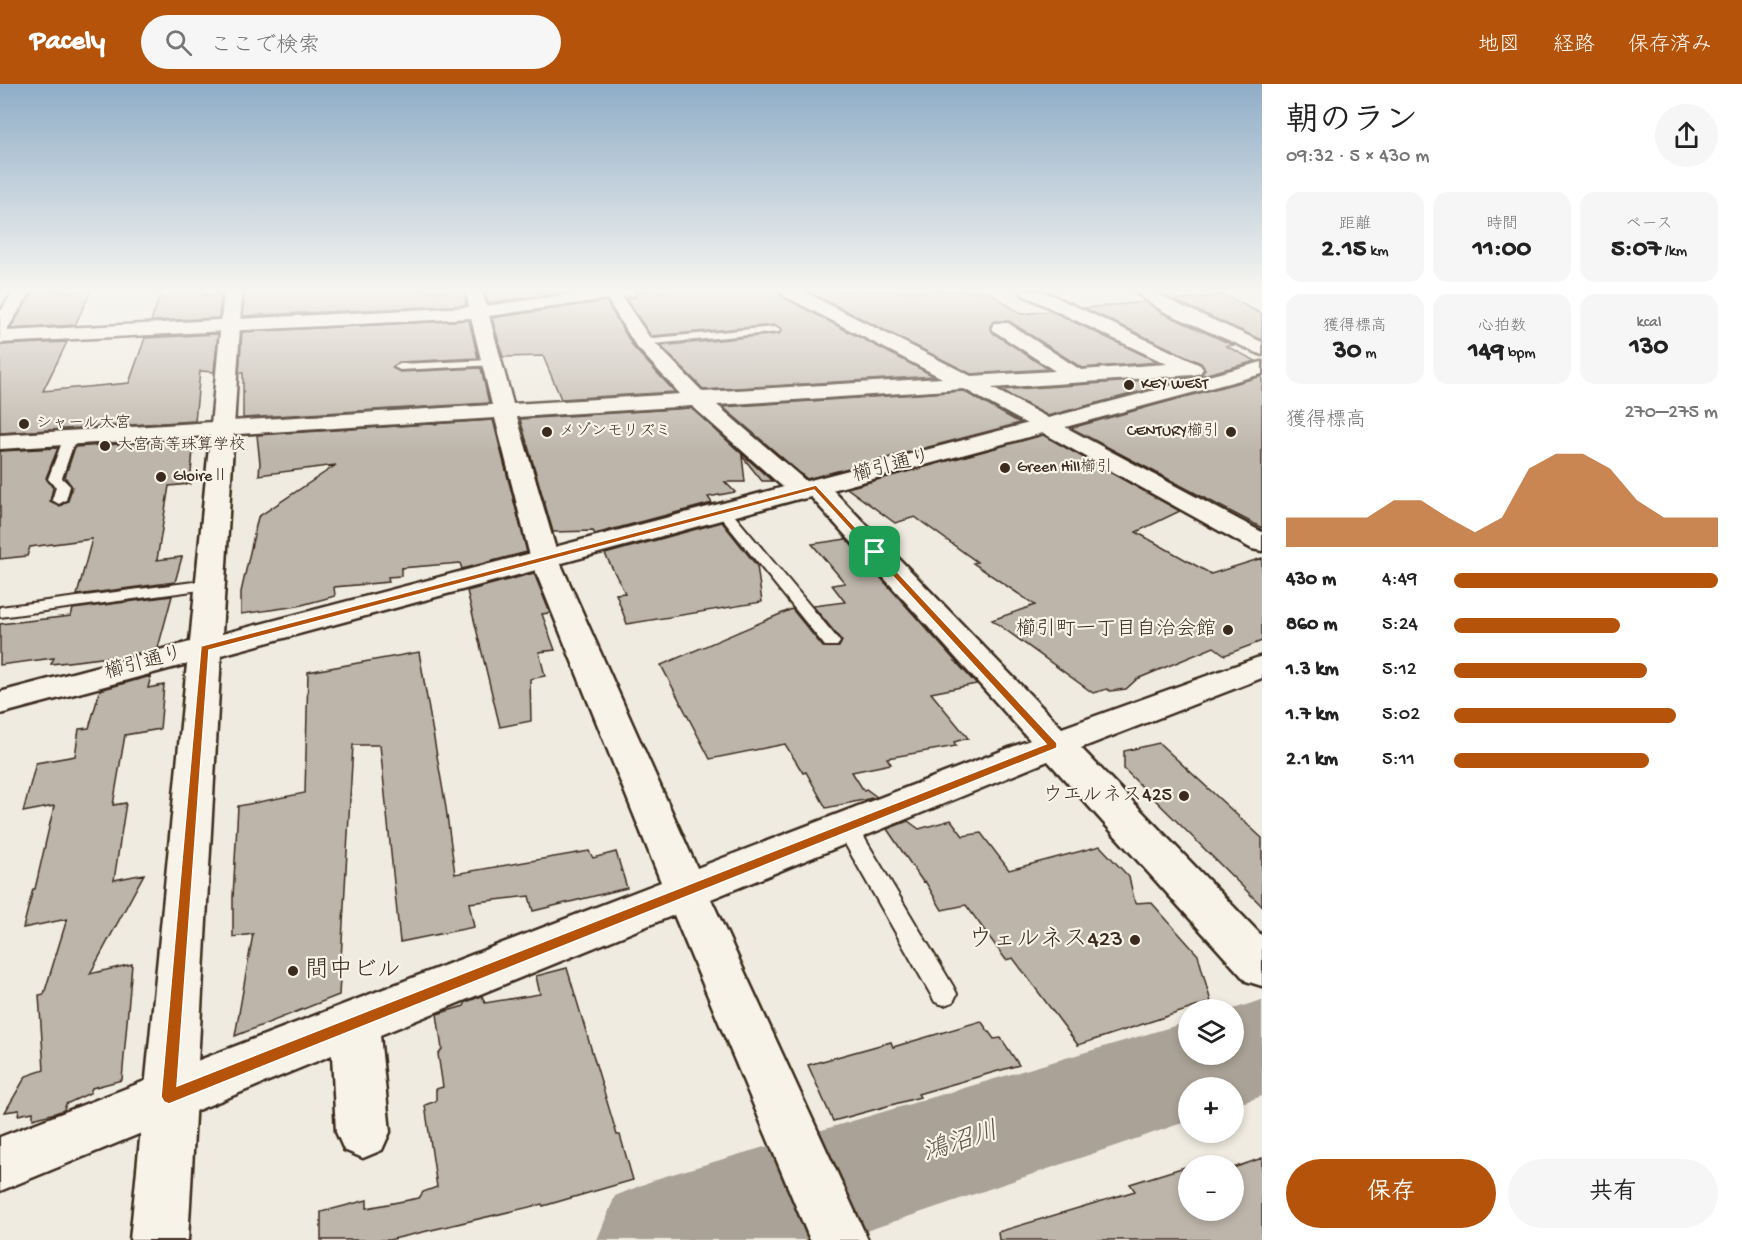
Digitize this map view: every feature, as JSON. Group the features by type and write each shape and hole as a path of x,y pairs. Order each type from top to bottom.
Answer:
{"street":[{"path":"159,1240 228,345"},
{"path":"487,345 546,560 686,892 839,1240"},
{"path":"646,345 697,399 809,489 1262,967"},
{"path":"894,345 1262,543"},
{"path":"1034,345 1075,375"},
{"path":"1143,345 1193,369 1220,378"},
{"name":"櫛引通り","path":"0,703 546,560 1262,368"},
{"path":"0,442 1193,369"},
{"path":"0,1164 1053,745 1262,666"},
{"path":"354,1022 363,1132"}],"lane":[{"path":"400,367 491,363"},
{"path":"59,500 63,486 55,479 70,437"},
{"path":"724,512 831,642"},
{"path":"0,612 208,585"},
{"path":"847,828 945,994"}],"building":[{"path":"0,345 66,345 43,391 129,383 143,345 217,345 214,372 200,371 195,421 0,433"},
{"path":"241,345 475,345 478,358 400,362 392,368 400,372 481,368 489,403 243,418 243,373 239,373"},
{"path":"500,345 632,345 675,392 561,399 543,356 503,357"},
{"path":"874,345 934,376 704,390 661,346"},
{"path":"914,345 1011,345 1048,369 971,374"},
{"path":"1046,345 1122,345 1158,362 1082,368"},
{"path":"1163,345 1233,345 1226,346 1256,361 1048,416 1000,390 1193,377 1202,374 1205,369 1201,363"},
{"path":"1262,376 1262,528 1071,428"},
{"path":"963,391 1020,423 807,479 723,407"},
{"path":"691,408 772,481 762,481 742,456 745,482 725,482 735,492 708,497 712,503 595,534 593,531 553,532 520,419"},
{"path":"493,420 527,552 462,569 460,563 401,568 401,576 388,577 389,582 334,587 335,596 298,606 241,614 241,592 258,517 336,465 259,475 257,435"},
{"path":"1043,435 1180,511 1136,532 1211,574 1262,558 1262,641 1225,655 1214,647 1137,679 1126,689 1110,691 1107,689 1093,693 992,620 1035,605 973,563 977,562 915,517 895,523 847,488"},
{"path":"194,439 190,484 169,486 157,560 182,557 175,582 77,595 92,539 30,547 27,556 0,559 0,451 58,448 46,478 53,488 50,501 60,506 68,501 72,487 65,477 75,447"},
{"path":"722,522 757,566 762,602 627,624 616,594 625,593 605,554"},
{"path":"846,539 976,684 931,693 968,738 954,742 956,746 887,758 891,764 852,772 864,791 866,789 877,797 826,808 806,772 803,773 785,744 710,759 661,665 792,609 823,647 839,647 842,641 813,606 845,602 832,585 845,583 812,544"},
{"path":"534,573 550,613 542,614 555,650 539,652 545,676 530,679 531,721 500,727 467,591"},
{"path":"172,596 158,648 108,661 110,657 51,664 54,658 0,665 0,624 71,616 73,609"},
{"path":"419,652 455,874 589,851 593,858 616,852 627,888 533,911 529,896 469,903 474,927 400,942 380,745 353,745 339,995 235,1036 253,934 233,937 238,806 305,793 308,672"},
{"path":"151,676 148,688 164,685 160,729 125,735 113,805 126,803 114,880 144,874 90,974 132,964 122,1080 92,1088 90,1093 66,1104 64,1110 55,1113 33,1119 33,1112 18,1115 19,1110 5,1112 26,1076 44,1070 39,995 44,994 67,919 23,928 33,889 35,889 54,806 23,812 36,763 75,756 79,729 89,728 100,690"},
{"name":"ウエルネス425","path":"1159,743 1262,838 1262,906 1124,769 1124,751"},
{"path":"951,820 963,836 981,833 1009,870 1100,846 1129,877 1135,903 1151,902 1198,955 1210,999 1178,999 1178,1013 1078,1045 1013,958 1006,960 966,905 942,910 925,881 923,882 887,829 908,821 919,829"},
{"path":"567,968 617,1135 620,1135 633,1180 543,1206 542,1204 389,1240 321,1240 321,1212 367,1200 367,1208 419,1198 423,1192 437,1187 425,1105 436,1101 436,1089 443,1087 438,1054 442,1049 437,1014 464,1006 466,1002 482,996 485,1003 540,994 536,976"},
{"path":"981,1021 994,1039 1001,1038 1019,1065 918,1094 920,1097 833,1121 808,1065 891,1042 893,1047"},
{"path":"1262,1158 1262,1240 999,1240 998,1232 1135,1191 1130,1184 1178,1169 1178,1221 1244,1221 1244,1164"}],"waterway":[{"name":"鴻沼川","path":"659,1240 1262,1048"}],"place":[{"name":"KEY WEST","path":"1129,385"},
{"name":"シャール大宮","path":"24,424"},
{"name":"メゾンモリズミ","path":"547,432"},
{"name":"CENTURY櫛引","path":"1231,432"},
{"name":"大宮高等珠算学校","path":"105,446"},
{"name":"Green Hill櫛引","path":"1005,468"},
{"name":"GloireⅡ","path":"161,477"},
{"name":"櫛引町一丁目自治会館","path":"1228,630"},
{"name":"ウエルネス425","path":"1184,796"},
{"name":"ウェルネス423","path":"1135,940"},
{"name":"間中ビル","path":"293,971"}],"route":[{"path":"816,487 875,552 1053,745 169,1097 204,648 546,560 816,487"}]}
